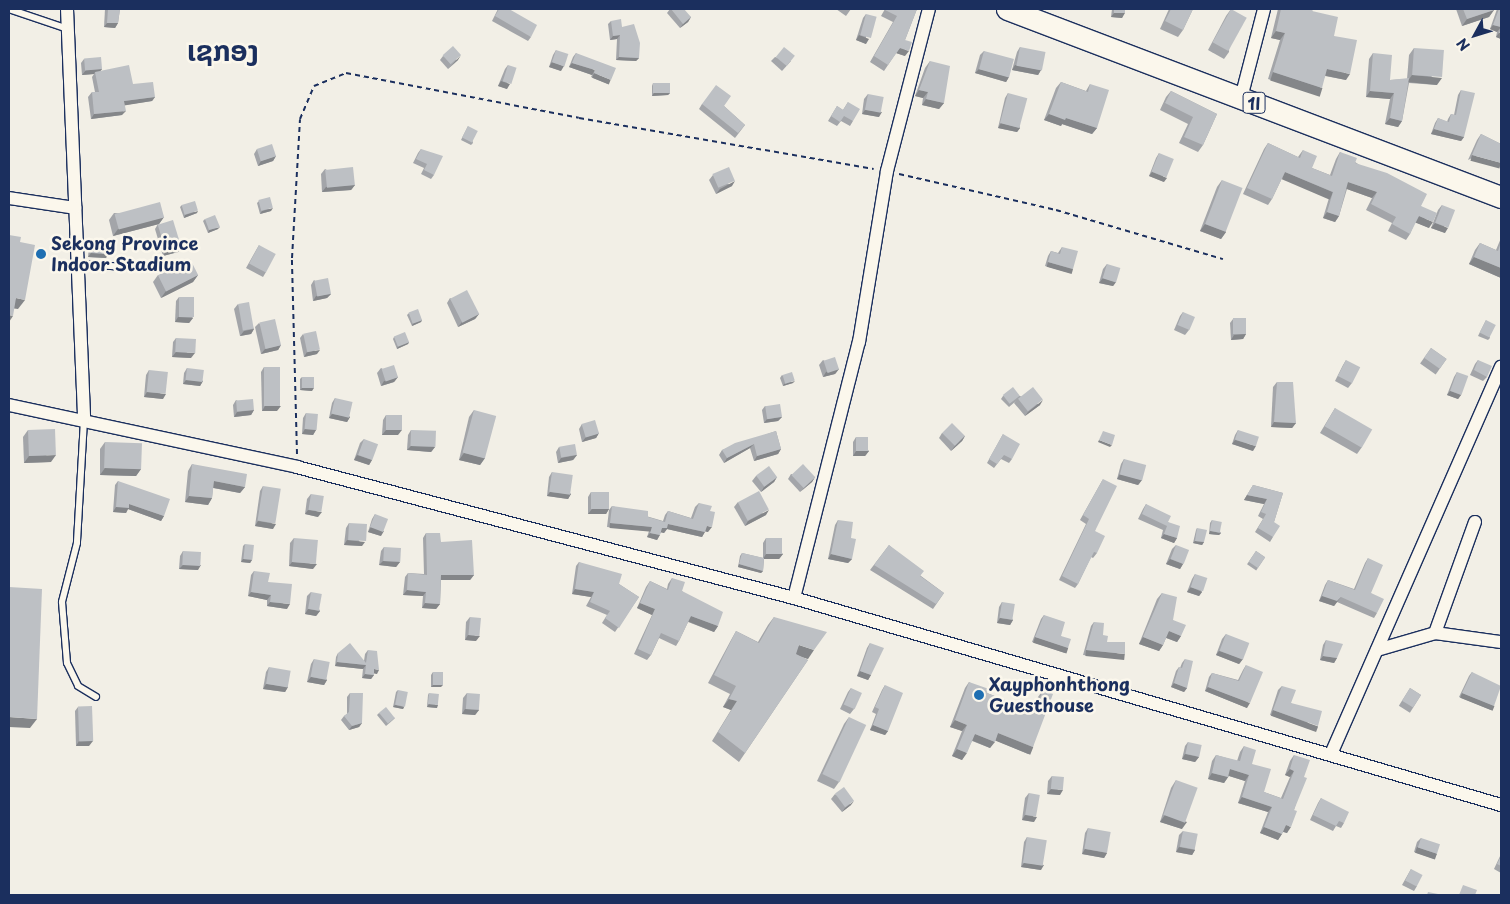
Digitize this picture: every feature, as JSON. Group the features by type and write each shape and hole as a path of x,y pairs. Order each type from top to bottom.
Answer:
{"highway":[{"name":"1I","path":"1007,9 1501,198"}],"street":[{"path":"67,9 84,419"},
{"path":"794,598 859,342 887,171 929,9"},
{"path":"1240,98 1264,9"},
{"path":"9,198 75,208"},
{"path":"1331,754 1501,367"},
{"path":"9,405 84,419 297,468 794,598 1501,805"},
{"path":"1435,633 1475,522"},
{"path":"1377,650 1435,633 1501,642"}],"lane":[{"path":"9,9 68,29"},
{"path":"77,264 144,268"},
{"path":"84,419 76,543 62,602 67,663 78,686 96,697"}],"path":[{"path":"297,468 292,258 300,119 314,86 346,73 579,118 887,171 1056,210 1223,259"}],"building":[{"path":"108,9 120,9 118,23 107,23"},
{"path":"499,9 509,9 537,25 531,37 495,16"},
{"path":"671,9 684,9 691,17 683,24"},
{"path":"886,9 917,9 905,40 912,42 909,51 900,48 888,65 874,56 897,16"},
{"path":"1114,9 1125,9 1125,13 1114,13"},
{"path":"1171,9 1193,9 1183,30 1165,21"},
{"path":"1231,9 1247,18 1228,51 1213,42"},
{"path":"1281,9 1313,9 1312,11 1338,17 1334,36 1357,40 1350,74 1327,69 1322,88 1273,72 1285,33 1276,31"},
{"path":"1463,9 1493,9 1494,10 1467,19"},
{"path":"1499,9 1501,9 1501,27 1493,25"},
{"path":"866,14 877,17 871,38 860,35"},
{"path":"621,19 622,27 634,24 640,43 639,58 619,57 620,35 613,36 611,21"},
{"path":"453,46 461,55 451,64 443,55"},
{"path":"784,47 795,56 787,66 776,57"},
{"path":"1020,47 1046,52 1042,71 1016,66"},
{"path":"1414,48 1444,50 1442,77 1412,75"},
{"path":"556,50 568,54 564,66 552,62"},
{"path":"984,51 1014,59 1009,77 979,69"},
{"path":"576,53 616,68 611,80 594,73 595,70 572,63"},
{"path":"1373,53 1392,55 1390,80 1409,78 1402,121 1390,118 1394,93 1370,91"},
{"path":"101,57 102,69 85,70 84,58"},
{"path":"930,61 950,66 944,103 926,99 928,92 919,90"},
{"path":"129,65 133,84 153,82 155,97 124,101 126,111 94,114 92,92 99,92 95,72"},
{"path":"508,65 517,68 511,84 503,81"},
{"path":"1061,82 1088,92 1090,84 1109,90 1097,128 1049,114"},
{"path":"653,83 670,83 670,93 653,93"},
{"path":"716,85 731,96 724,106 745,125 738,133 702,104"},
{"path":"1461,90 1475,93 1464,137 1434,129 1438,118 1449,122 1451,114 1456,115"},
{"path":"1171,91 1217,114 1203,145 1184,137 1193,117 1165,103"},
{"path":"1008,93 1027,98 1019,128 1000,123"},
{"path":"868,94 884,97 881,113 865,110"},
{"path":"848,102 860,109 853,121 844,116 840,122 831,116 837,106 843,110"},
{"path":"468,126 478,131 472,143 462,138"},
{"path":"1481,134 1501,144 1501,163 1472,155"},
{"path":"1268,143 1300,158 1303,150 1317,156 1312,168 1332,176 1340,152 1357,158 1355,163 1387,173 1427,194 1421,206 1437,213 1433,222 1419,216 1410,234 1392,224 1396,217 1371,204 1377,192 1348,182 1339,216 1327,212 1333,192 1285,172 1272,199 1247,188"},
{"path":"272,144 276,156 261,161 257,149"},
{"path":"421,149 443,156 434,175 424,170 427,164 416,159"},
{"path":"1159,153 1174,159 1166,178 1152,172"},
{"path":"353,167 355,185 327,188 325,170"},
{"path":"729,167 735,181 718,188 712,174"},
{"path":"1222,180 1243,188 1226,232 1205,224"},
{"path":"270,197 273,208 261,211 258,200"},
{"path":"195,201 198,211 185,215 182,205"},
{"path":"160,202 164,217 119,230 115,214"},
{"path":"1442,205 1455,210 1448,228 1435,223"},
{"path":"215,215 220,227 209,230 205,219"},
{"path":"173,220 181,247 166,251 158,225"},
{"path":"9,235 21,237 20,242 35,245 25,300 16,298 13,316 9,315"},
{"path":"92,242 110,243 109,254 91,253"},
{"path":"1501,242 1501,268 1474,257 1480,243 1498,251"},
{"path":"259,245 276,254 266,272 249,264"},
{"path":"1062,247 1078,251 1073,269 1048,262 1051,251 1060,254"},
{"path":"190,259 198,275 166,291 158,275"},
{"path":"1107,264 1120,268 1116,282 1103,278"},
{"path":"328,278 331,294 317,296 314,281"},
{"path":"467,290 479,314 462,323 450,299"},
{"path":"179,297 194,297 194,317 179,317"},
{"path":"249,302 254,329 243,330 238,304"},
{"path":"418,309 422,320 413,324 409,312"},
{"path":"1183,312 1195,317 1189,330 1178,325"},
{"path":"1233,318 1246,318 1246,334 1233,334"},
{"path":"275,319 281,345 265,349 259,323"},
{"path":"1486,320 1496,325 1489,337 1480,332"},
{"path":"316,331 320,350 307,352 303,334"},
{"path":"405,332 409,342 398,347 394,336"},
{"path":"176,338 196,339 195,353 175,352"},
{"path":"1431,348 1447,359 1440,369 1424,358"},
{"path":"835,357 839,369 828,373 824,361"},
{"path":"1346,360 1360,367 1352,383 1338,376"},
{"path":"1478,360 1492,366 1487,377 1474,370"},
{"path":"394,365 398,377 386,381 382,369"},
{"path":"264,367 280,367 280,406 264,406"},
{"path":"187,368 204,370 202,382 186,380"},
{"path":"149,370 168,372 166,394 147,392"},
{"path":"792,372 795,381 785,384 782,375"},
{"path":"1457,372 1468,376 1461,395 1450,391"},
{"path":"302,377 314,377 314,388 302,388"},
{"path":"1277,382 1293,382 1296,423 1274,422"},
{"path":"1013,387 1020,396 1010,404 1003,395"},
{"path":"1033,387 1043,400 1028,411 1018,399"},
{"path":"335,398 353,402 349,418 331,414"},
{"path":"253,399 254,410 237,411 236,400"},
{"path":"780,404 782,417 767,419 765,406"},
{"path":"1335,408 1372,430 1362,448 1324,426"},
{"path":"474,410 496,416 485,458 463,453"},
{"path":"306,413 318,414 317,430 305,429"},
{"path":"386,415 402,415 402,430 386,430"},
{"path":"595,420 599,433 586,437 582,424"},
{"path":"952,423 965,436 955,446 942,433"},
{"path":"55,429 56,455 29,456 28,430"},
{"path":"411,430 436,431 435,447 410,446"},
{"path":"1238,430 1259,437 1256,446 1235,440"},
{"path":"776,431 781,449 757,456 754,444 727,458 722,450 735,443"},
{"path":"1103,431 1115,435 1112,445 1099,440"},
{"path":"1003,434 1020,444 1012,459 1004,455 997,464 989,459"},
{"path":"856,437 868,437 868,451 856,451"},
{"path":"364,439 378,444 372,460 358,455"},
{"path":"105,442 142,443 141,469 104,468"},
{"path":"575,444 577,455 561,458 559,447"},
{"path":"1124,459 1146,465 1142,480 1120,474"},
{"path":"192,464 247,474 245,487 214,481 212,498 189,496"},
{"path":"803,464 815,477 804,488 791,475"},
{"path":"769,466 777,477 764,487 756,475"},
{"path":"552,472 573,475 570,495 549,492"},
{"path":"1103,479 1117,486 1095,531 1105,536 1097,553 1094,552 1078,584 1062,576 1089,519 1083,515"},
{"path":"118,481 170,499 164,516 129,504 129,508 116,507"},
{"path":"1253,485 1283,493 1274,522 1280,526 1273,537 1258,528 1266,514 1261,512 1267,499 1247,495"},
{"path":"263,486 281,489 275,523 258,521"},
{"path":"759,491 769,510 748,521 738,502"},
{"path":"591,492 609,492 609,509 591,509"},
{"path":"311,494 324,496 321,512 308,510"},
{"path":"699,503 712,506 710,511 715,512 712,527 707,526 705,532 668,524 667,528 662,528 660,535 650,533 652,527 610,523 612,506 648,511 648,517 665,522 668,511 693,519"},
{"path":"1146,504 1171,516 1168,522 1180,526 1177,538 1164,534 1167,526 1142,514"},
{"path":"375,514 388,519 383,532 370,527"},
{"path":"838,520 853,522 851,538 856,539 852,559 831,554"},
{"path":"1212,520 1222,522 1220,533 1210,531"},
{"path":"349,523 367,524 366,541 348,540"},
{"path":"1197,528 1207,530 1204,542 1195,541"},
{"path":"426,533 440,533 441,542 472,540 474,575 441,575 440,604 425,603 426,592 407,590 408,573 427,575"},
{"path":"294,538 318,540 316,564 292,562"},
{"path":"766,538 782,538 782,554 766,554"},
{"path":"245,544 254,545 252,560 243,559"},
{"path":"889,545 924,571 920,576 944,593 936,604 874,565"},
{"path":"1176,545 1189,550 1184,564 1171,559"},
{"path":"384,547 401,548 400,562 383,561"},
{"path":"183,551 201,552 200,566 182,565"},
{"path":"1256,551 1265,557 1258,568 1249,562"},
{"path":"742,553 764,558 763,571 739,564"},
{"path":"1368,558 1383,565 1371,593 1384,599 1377,613 1341,597 1337,601 1322,596 1328,580 1355,590"},
{"path":"579,562 622,574 619,584 639,597 619,628 605,618 610,611 590,602 594,592 575,589"},
{"path":"254,571 270,573 268,582 292,584 290,604 270,602 271,595 251,592"},
{"path":"1195,574 1207,578 1203,591 1191,587"},
{"path":"672,578 685,582 682,591 723,612 718,626 691,616 679,641 661,633 651,655 638,649 655,609 640,603 650,581 668,590"},
{"path":"9,587 42,589 37,719 9,717"},
{"path":"311,592 322,594 319,611 308,609"},
{"path":"1162,593 1177,597 1173,620 1186,625 1181,636 1169,631 1163,645 1143,637"},
{"path":"1002,602 1015,604 1012,620 999,618"},
{"path":"1044,615 1065,622 1061,636 1071,639 1068,648 1035,637"},
{"path":"470,617 481,618 479,636 468,635"},
{"path":"774,617 827,632 814,650 799,645 796,654 808,660 745,753 718,732 737,701 729,699 736,686 714,675 736,631 759,643"},
{"path":"1094,622 1104,623 1103,635 1108,636 1107,642 1125,642 1125,654 1086,650"},
{"path":"1226,634 1249,643 1243,660 1220,651"},
{"path":"1326,640 1343,644 1337,658 1323,656"},
{"path":"350,643 366,663 368,650 377,651 379,670 374,669 374,675 365,674 366,665 337,662 338,653"},
{"path":"870,643 884,648 871,675 860,671"},
{"path":"314,659 330,662 326,680 311,677"},
{"path":"1185,659 1193,661 1187,688 1174,683 1179,667 1182,668"},
{"path":"1246,665 1263,672 1250,703 1208,687 1212,673 1239,681"},
{"path":"269,667 291,671 288,688 266,684"},
{"path":"433,672 443,672 443,685 433,685"},
{"path":"1472,672 1501,686 1494,706 1462,693"},
{"path":"969,682 989,689 987,693 1035,712 1043,690 1053,694 1033,747 998,733 995,742 975,734 967,753 957,749 967,725 955,720"},
{"path":"885,685 903,693 888,731 873,725 879,709 875,707"},
{"path":"1282,686 1296,690 1291,703 1322,711 1318,726 1273,710"},
{"path":"851,688 862,693 855,709 844,704"},
{"path":"1410,688 1421,695 1413,708 1402,701"},
{"path":"398,690 408,692 405,707 395,705"},
{"path":"350,693 363,693 362,723 352,726 344,716 349,712"},
{"path":"429,693 439,694 438,705 428,704"},
{"path":"467,693 480,694 479,710 466,709"},
{"path":"78,706 92,706 93,741 79,741"},
{"path":"386,707 395,718 388,724 379,713"},
{"path":"849,717 866,725 840,782 822,774"},
{"path":"1188,742 1202,745 1199,757 1186,754"},
{"path":"1244,746 1256,750 1252,764 1271,769 1264,792 1283,799 1294,771 1290,769 1294,755 1310,760 1304,777 1307,778 1294,810 1297,811 1291,827 1286,825 1282,834 1264,827 1272,807 1242,797 1249,775 1230,769 1228,777 1212,773 1216,755 1240,761"},
{"path":"1052,776 1064,777 1063,790 1051,789"},
{"path":"1176,780 1198,788 1185,823 1163,815"},
{"path":"844,787 854,801 845,807 835,793"},
{"path":"1029,793 1040,795 1036,817 1025,815"},
{"path":"1321,798 1349,812 1344,823 1339,821 1336,826 1313,815"},
{"path":"1088,828 1111,832 1107,853 1084,849"},
{"path":"1183,831 1198,834 1195,850 1180,847"},
{"path":"1027,837 1047,840 1043,866 1023,863"},
{"path":"1421,838 1440,844 1437,854 1418,848"},
{"path":"1501,856 1501,866 1497,864"},
{"path":"1411,869 1423,875 1417,886 1405,881"},
{"path":"1463,885 1477,890 1475,895 1459,895"},
{"path":"1428,892 1443,895 1427,895"}],"place":[{"name":"Sekong Province Indoor Stadium","path":"41,254"},
{"name":"Xayphonhthong Guesthouse","path":"979,695"}],"district":[{"name":"ເຊກອງ","path":"223,50"}]}
